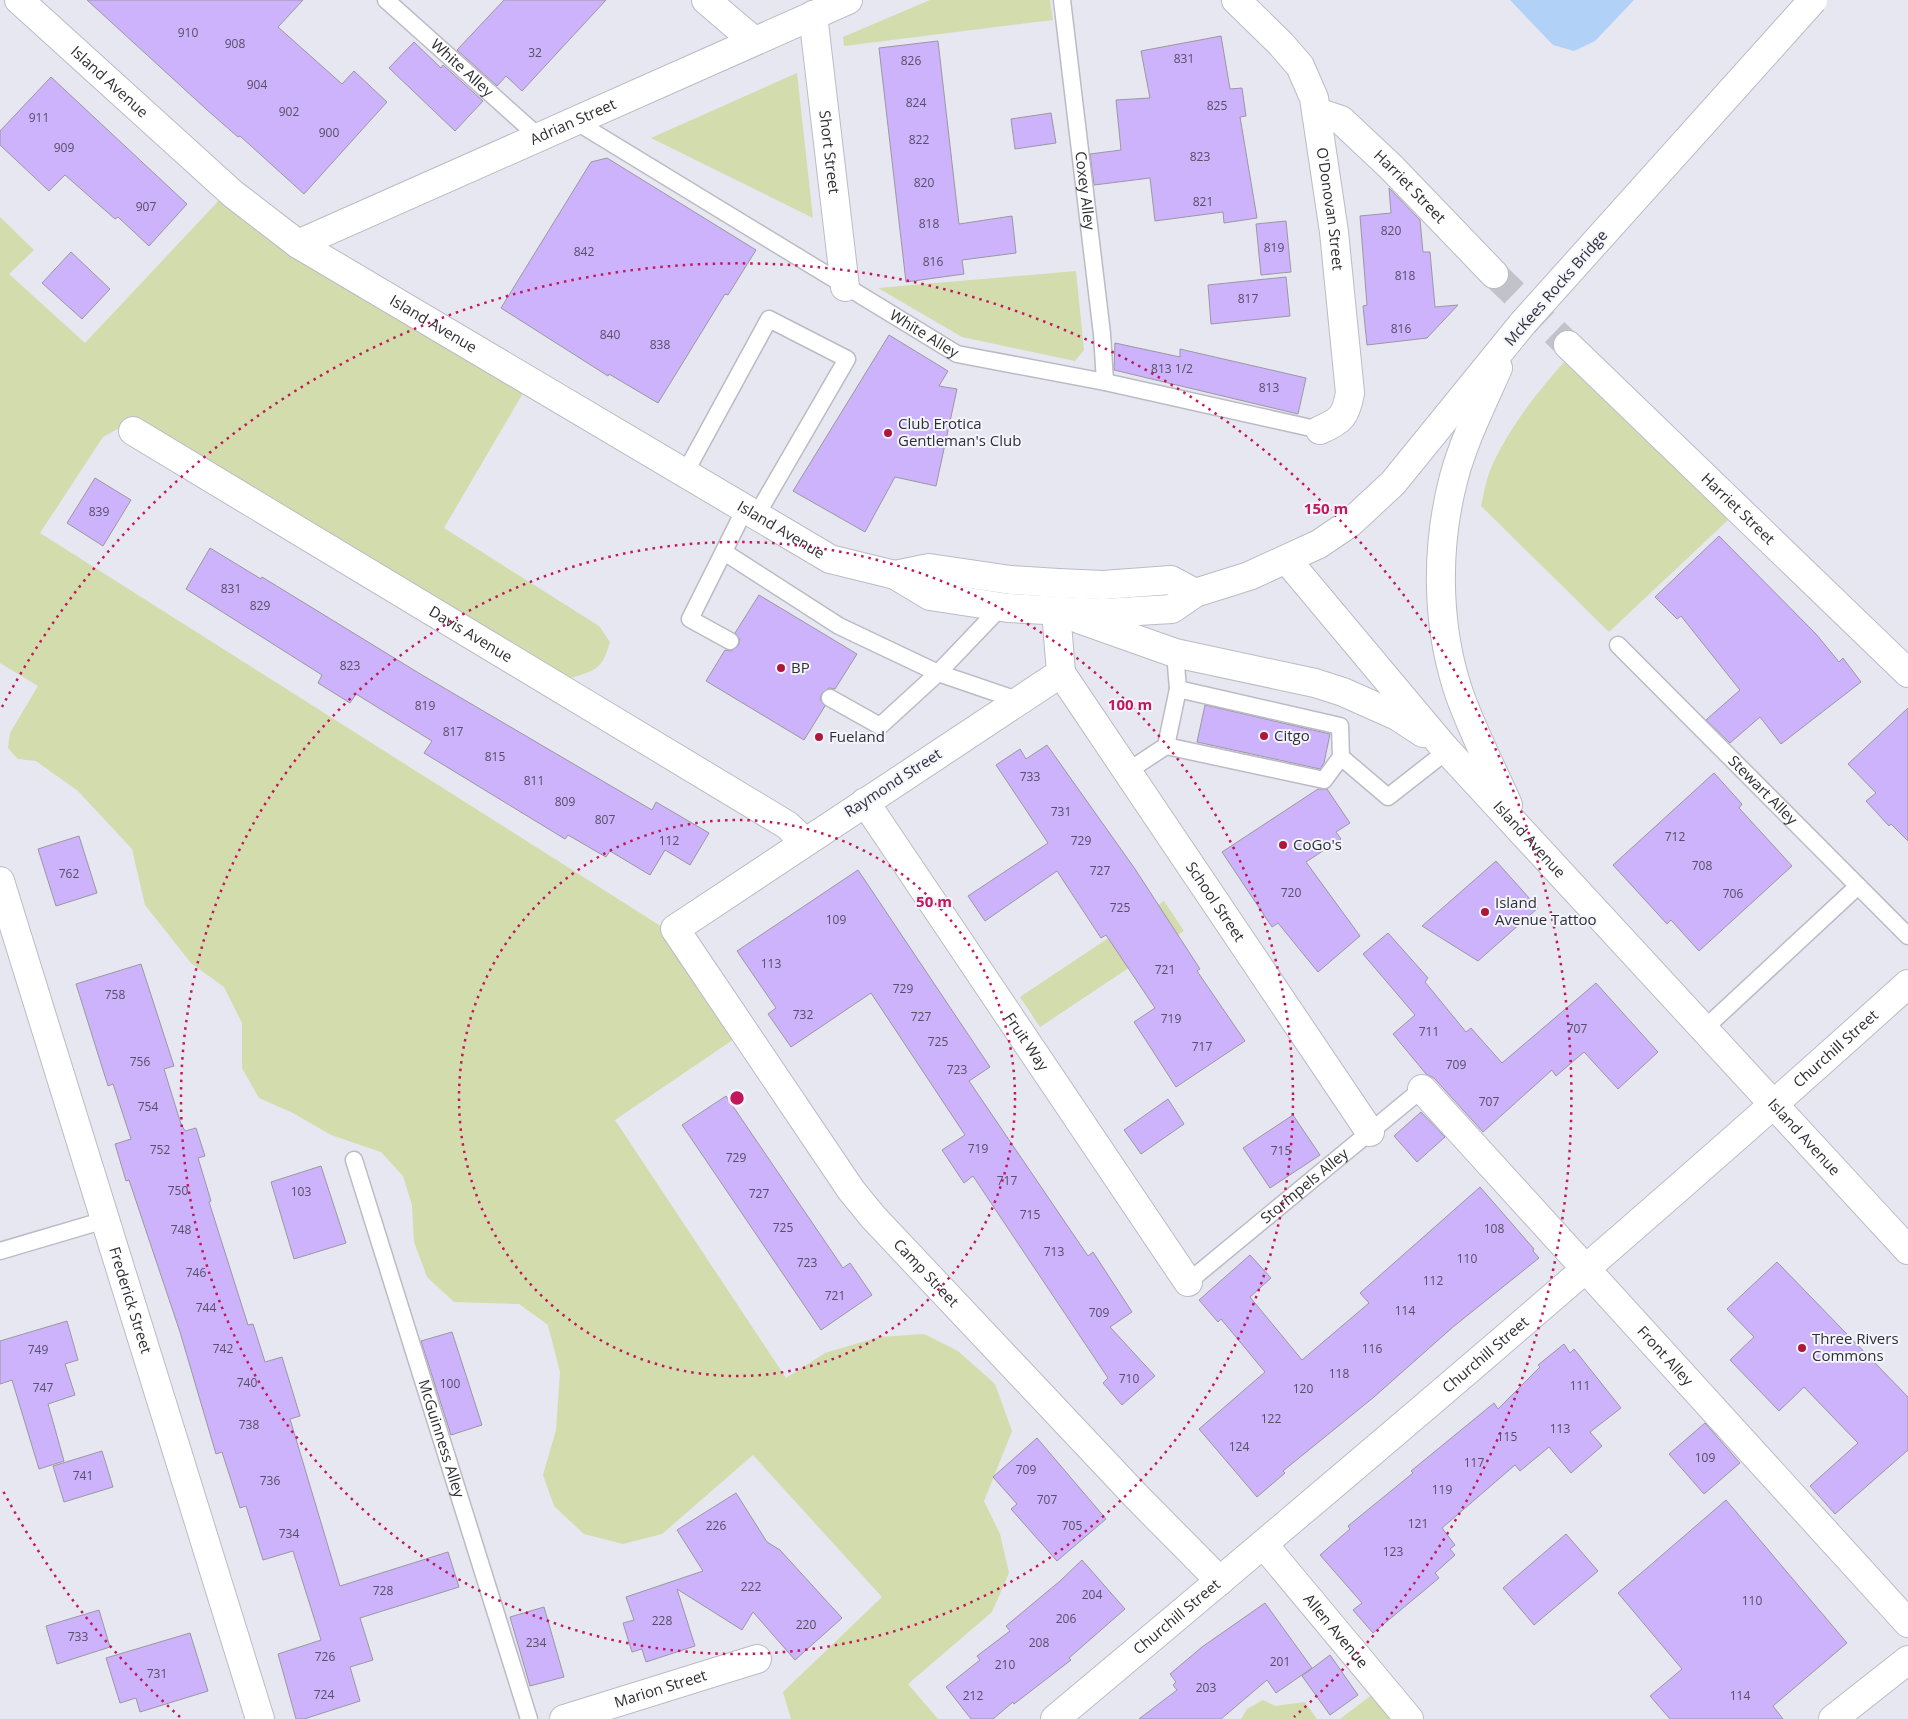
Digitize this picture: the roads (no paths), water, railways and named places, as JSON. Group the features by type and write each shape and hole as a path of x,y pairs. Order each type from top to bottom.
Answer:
{"street":[{"name":"Island Avenue","path":"18,0 233,194 298,244 830,559 896,575 930,596 1001,607 1104,613 1172,609 1194,594 1250,576 1288,560 1445,747 1908,1250"},
{"path":"706,0 754,41"},
{"name":"Adrian Street","path":"298,244 848,0"},
{"name":"O'Donovan Street","path":"1236,0 1281,44 1300,66 1309,84 1317,112 1334,232 1350,393 1348,409 1338,422 1320,430"},
{"name":"McKees Rocks Bridge","path":"1288,560 1319,544 1350,523 1405,468 1517,331 1813,0"},
{"name":"Short Street","path":"813,15 846,287"},
{"name":"Harriet Street","path":"1317,112 1340,120 1391,167 1494,274"},
{"path":"1517,331 1470,431 1454,477 1446,515 1440,583 1442,616 1448,655 1457,688 1517,825"},
{"name":"Harriet Street","path":"1568,345 1908,673"},
{"name":"Davis Avenue","path":"133,430 787,824 804,841"},
{"name":"Island Avenue","path":"896,575 929,568 1011,580 1058,583 1103,585 1171,580 1194,594"},
{"path":"1061,674 1056,611 1176,654 1315,684 1343,692 1397,716 1445,747"},
{"name":"Raymond Street","path":"675,929 804,841 1061,674"},
{"name":"School Street","path":"1061,674 1370,1132"},
{"name":"Fruit Way","path":"865,802 1188,1282"},
{"name":"Frederick Street","path":"0,881 260,1719"},
{"name":"Camp Street","path":"675,929 851,1190 873,1217 1136,1496 1220,1581"},
{"name":"Churchill Street","path":"1055,1719 1264,1545 1774,1105 1908,984"},
{"name":"Front Alley","path":"1422,1088 1908,1623"},
{"name":"Allen Avenue","path":"1264,1545 1409,1719"},
{"name":"Marion Street","path":"564,1719 757,1659"},
{"path":"1834,1719 1908,1660"}],"lane":[{"name":"White Alley","path":"386,0 539,137"},
{"name":"Coxey Alley","path":"1062,0 1102,334 1105,382"},
{"name":"White Alley","path":"575,121 957,354 1105,382 1320,430"},
{"path":"685,473 769,320 847,359 724,552 690,619 730,641"},
{"path":"724,552 838,626 938,673 1020,700"},
{"path":"830,698 880,726 938,673 1001,607"},
{"name":"Stewart Alley","path":"1618,645 1908,936"},
{"path":"1128,771 1166,746 1178,689 1176,654"},
{"path":"1166,746 1324,780 1341,757 1340,726 1178,689"},
{"path":"1341,757 1388,797 1445,747"},
{"path":"1704,1029 1858,886"},
{"name":"Stormpels Alley","path":"1188,1282 1422,1088"},
{"name":"McGuinness Alley","path":"354,1160 529,1719"},
{"path":"0,1251 105,1220"}],"water":[{"path":"1510,0 1634,0 1595,41 1574,51 1553,45"}],"tunnel":[{"path":"1494,274 1568,345"}],"place":[{"name":"Club Erotica Gentleman's Club","path":"888,433"},
{"name":"BP","path":"781,668"},
{"name":"Citgo","path":"1264,736"},
{"name":"Fueland","path":"819,737"},
{"name":"CoGo's","path":"1283,845"},
{"name":"Island Avenue Tattoo","path":"1485,912"},
{"name":"Three Rivers Commons","path":"1802,1348"}]}
